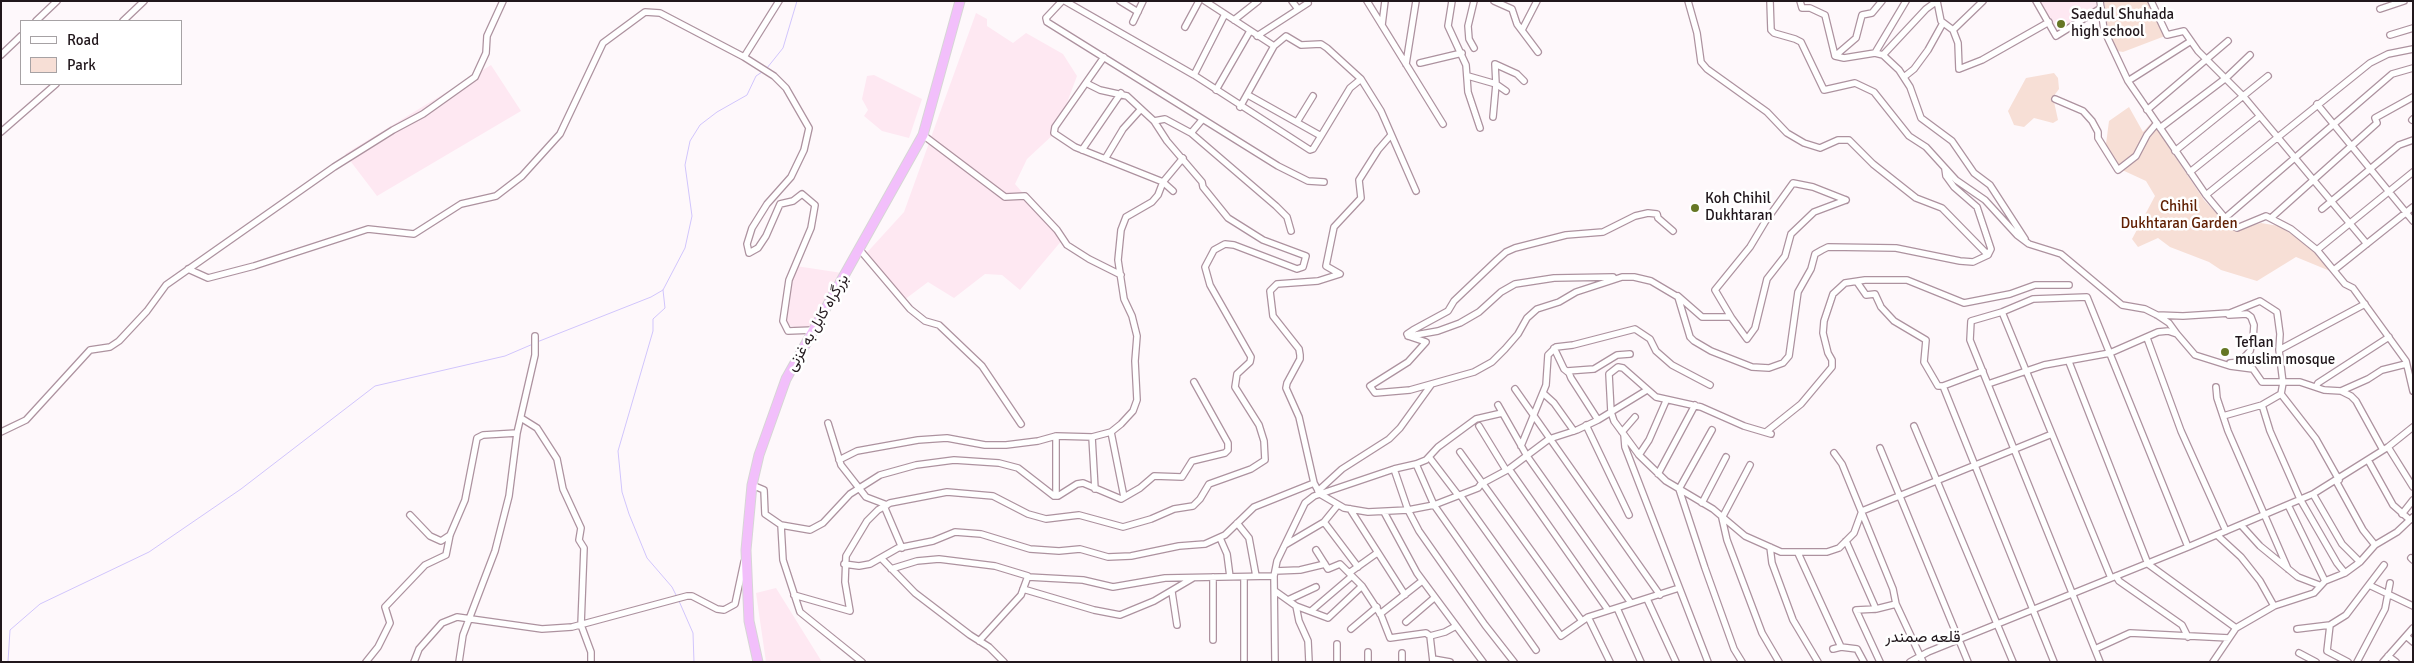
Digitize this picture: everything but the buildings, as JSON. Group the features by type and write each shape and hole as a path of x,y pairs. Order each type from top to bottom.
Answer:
{"highway":[{"name":"بزرگراه کابل به غزنی","path":"758,662 749,621 746,550 752,485 759,455 786,379 923,135 960,1"}],"street":[{"path":"37,20 57,1"},
{"path":"124,20 144,1"},
{"path":"1,432 26,420 90,350 110,347 119,341 147,311 166,285 334,168 393,130 423,114 475,77 486,52 487,36 502,1"},
{"path":"744,57 779,1"},
{"path":"1324,182 1308,180 1278,166 1045,20 1063,1 1194,76 1310,150 1313,149 1350,88 1361,79"},
{"path":"1120,1 1138,12"},
{"path":"1133,22 1143,1"},
{"path":"1185,27 1199,1"},
{"path":"1205,1 1274,46"},
{"path":"1234,20 1258,1"},
{"path":"1292,1 1298,9"},
{"path":"1367,1 1443,124"},
{"path":"1382,25 1385,1"},
{"path":"1406,64 1416,1"},
{"path":"1452,1 1448,26 1462,53 1468,76 1468,92 1480,128"},
{"path":"1474,1 1468,26 1469,39 1474,48"},
{"path":"1494,1 1512,9 1522,30 1538,52"},
{"path":"1522,30 1537,1"},
{"path":"1688,1 1697,33 1702,62 1707,69 1767,112 1781,128 1804,142 1820,148 1838,140 1848,140 1873,164 1916,198 1942,208 1988,255"},
{"path":"1770,1 1771,30 1774,33 1800,42 1824,90 1855,82 1864,85 1874,92 1909,136 1926,147 1956,180 1985,200 2025,241 2061,254 2122,305 2145,309 2157,315 2169,324 2195,355 2230,366 2253,368 2262,382 2300,382 2341,391 2356,401 2413,488"},
{"path":"1800,1 1802,8"},
{"path":"1802,8 1812,1"},
{"path":"1835,56 1856,38 1862,15 1872,13 1882,1"},
{"path":"1875,52 1906,1"},
{"path":"1883,55 1926,9 1937,1 1943,23 1953,30 1959,48 1959,69 1982,60 2048,22"},
{"path":"1953,30 1982,1"},
{"path":"2036,1 2056,36 2101,5 2104,30 2128,81 2206,195 2225,218 2237,228 2261,217 2271,218 2291,229 2317,250 2345,284 2353,288 2389,337 2406,364 2413,391"},
{"path":"2151,1 2167,35 2184,31 2206,60 2244,97 2367,244"},
{"path":"2380,9 2404,1"},
{"path":"1257,36 1308,3"},
{"path":"1802,8 1810,8 1825,15 1835,56"},
{"path":"188,269 208,278 254,266 368,229 414,234 461,204 496,196 522,176 560,134 603,43 645,12 660,13 744,57 774,76 786,88 809,128 804,150 791,177 767,204 752,228 747,244 749,253 758,248 766,236 780,204 793,202 802,194 815,205 811,228 789,280 783,321 788,332 814,330"},
{"path":"1194,76 1225,14"},
{"path":"1904,77 1914,69 1928,50 1943,23"},
{"path":"2390,35 2413,28"},
{"path":"1216,90 1250,31"},
{"path":"1240,107 1274,46 1286,36 1301,45 1321,44 1361,79 1381,111 1416,191"},
{"path":"1,55 20,37"},
{"path":"2128,81 2191,41"},
{"path":"2147,110 2228,41"},
{"path":"2206,195 2370,63 2388,54 2413,49"},
{"path":"1835,56 1844,58 1875,52 1883,55 1904,77 1921,118 1952,141 1974,173 1990,186 2025,241"},
{"path":"1420,63 1462,53"},
{"path":"2055,99 2083,112 2092,121 2098,132 2098,138 2118,170 2136,156 2147,135 2226,78 2250,55"},
{"path":"1104,57 1054,130 1054,133 1082,150 1163,182 1173,191"},
{"path":"1493,118 1496,84 1495,64 1517,74 1524,81"},
{"path":"2225,218 2392,74 2413,68"},
{"path":"1468,76 1496,84 1506,90"},
{"path":"2175,151 2268,76"},
{"path":"794,595 848,612 850,608 845,592 844,564 862,526 885,505 947,492 993,496 1028,514 1046,519 1079,515 1122,527 1152,519 1174,509 1193,506 1200,499 1209,484 1251,469 1264,462 1266,454 1259,425 1235,387 1237,374 1250,362 1251,357 1210,285 1205,267 1214,250 1225,244 1234,245 1297,268 1303,267 1306,259 1305,255 1263,240 1228,218 1183,158 1167,141 1154,121 1120,93 1100,90 1086,83"},
{"path":"1,132 55,85"},
{"path":"1082,150 1120,93"},
{"path":"1248,95 1321,136"},
{"path":"1297,122 1313,96"},
{"path":"2271,218 2377,123 2376,118 2413,97"},
{"path":"2317,104 2405,214 2413,221"},
{"path":"1105,158 1123,129 1141,110"},
{"path":"2190,172 2260,116"},
{"path":"1154,121 1165,119 1191,133 1276,206 1287,217 1291,231"},
{"path":"1191,133 1202,120"},
{"path":"923,135 1005,197 1025,196 1058,230 1067,245 1089,260 1121,275"},
{"path":"1390,135 1359,180 1361,198 1334,227 1326,266 1340,274 1318,281 1277,284 1270,291 1273,316 1300,355 1300,359 1286,388 1298,417 1314,483 1319,493 1338,506 1350,509 1384,512 1434,505 1478,488 1481,484 1507,470 1549,439 1574,431 1598,420 1647,390"},
{"path":"2322,209 2399,145 2413,140"},
{"path":"839,460 857,451 918,440 947,438 985,445 999,445 1038,441 1056,436 1092,436 1111,432 1133,411 1137,400 1135,361 1137,336 1132,316 1124,299 1118,260 1121,230 1126,217 1152,202 1158,195 1163,182 1183,158"},
{"path":"1674,294 1681,304 1690,337 1694,341 1717,354 1762,369 1783,363 1789,356 1798,292 1811,269 1814,254 1828,247 1896,248 1960,262 1972,262 1988,255 1991,250 1977,206 1954,187 1946,176 1945,169"},
{"path":"2317,250 2413,172"},
{"path":"1792,182 1813,186 1846,200 1814,212 1791,234 1785,256 1767,279 1754,328 1746,340 1731,317 1715,290 1750,247 1792,182"},
{"path":"2334,270 2413,207"},
{"path":"1408,336 1407,334 1413,330 1448,311 1454,301 1506,252 1566,235 1603,232 1635,216 1648,214 1657,214 1658,218 1673,231"},
{"path":"860,250 910,309 925,321 939,325 982,366 1021,424"},
{"path":"1408,336 1426,342 1408,362 1370,386 1375,393 1410,390 1465,376 1492,362 1518,334 1527,318 1537,309 1559,302 1576,292 1622,277"},
{"path":"1408,336 1438,331 1460,323 1479,312 1501,292 1515,284 1554,278 1644,278 1686,301 1702,317 1731,317"},
{"path":"2052,434 1862,511 1854,533 1839,548 1827,552 1781,552 1745,536 1713,509 1658,474 1639,455 1614,421 1611,412 1608,379 1609,374 1618,367 1656,397 1666,401 1695,406 1744,426 1768,433 1801,404 1832,368 1832,360 1823,334 1826,315 1833,294 1841,285 1857,282 1907,280 1964,303 2010,294 2035,285 2069,285"},
{"path":"1857,282 1866,294 1875,294 1881,307 1894,321 1926,340 1924,362 1938,386 1943,386 1983,371"},
{"path":"2100,662 1970,340 1971,321 2002,312 2033,299 2087,297 2188,547"},
{"path":"2213,315 2230,313 2260,301 2274,308 2277,312 2280,326 2279,350 2283,383 2281,394 2316,439 2363,530 2375,545"},
{"path":"2279,350 2365,304"},
{"path":"2002,312 2113,577 2182,625 2188,637"},
{"path":"2157,315 2247,314 2251,317 2254,325 2254,339 2250,351 2240,362 2230,363 2230,366"},
{"path":"1521,446 1544,393 1548,356 1554,348 1635,330 1650,339 1656,350 1672,365 1710,385"},
{"path":"1988,384 2026,370 2110,353 2168,330 2177,334"},
{"path":"459,662 463,635 495,552 509,496 516,433 535,355 535,336"},
{"path":"2316,387 2318,383 2389,337"},
{"path":"2147,338 2181,431 2226,531"},
{"path":"1554,348 1564,369 1598,420"},
{"path":"1567,371 1594,369 1616,355 1630,354"},
{"path":"2069,362 2148,564 2236,628"},
{"path":"2341,391 2368,380 2382,370 2406,364"},
{"path":"1056,496 1083,483 1121,499 1140,488 1154,476 1182,477 1192,461 1225,454 1228,450 1228,443 1194,382"},
{"path":"1276,662 1275,574 1279,554 1305,503 1319,493 1342,469 1390,439 1432,384"},
{"path":"1943,386 2054,662"},
{"path":"2216,387 2223,416 2288,568"},
{"path":"1515,389 1660,595"},
{"path":"1544,393 1554,403 1574,431"},
{"path":"2223,416 2262,404 2281,394"},
{"path":"1639,455 1649,440 1666,401"},
{"path":"1498,404 1527,456 1631,603"},
{"path":"2262,404 2270,431 2300,500 2337,563 2345,573"},
{"path":"1658,474 1695,406"},
{"path":"1319,493 1394,469 1416,464 1429,457 1438,447 1476,418 1502,413"},
{"path":"1635,417 1623,433 1625,447 1708,662"},
{"path":"521,418 537,428 557,459 564,489 581,528 579,540 584,548 580,625 590,652 591,662"},
{"path":"828,423 839,460 868,499 885,505 902,548"},
{"path":"1586,425 1629,515"},
{"path":"1479,426 1507,470 1608,610"},
{"path":"1914,426 2013,662"},
{"path":"1910,662 1922,659 1959,639 2148,564 2313,494 2386,448 2413,427"},
{"path":"1712,430 1679,489 1734,649 1742,662"},
{"path":"1111,432 1124,497"},
{"path":"366,662 378,647 390,623 385,607 425,565 444,557 450,535 465,500 477,438 483,435 516,433"},
{"path":"1056,436 1056,496"},
{"path":"1092,436 1095,489"},
{"path":"1880,448 1968,662"},
{"path":"1460,452 1481,484 1582,621"},
{"path":"1834,453 1842,464 1894,589 1896,604 1922,659"},
{"path":"1429,457 1459,495 1559,635 1563,635 1588,617 1679,588"},
{"path":"1702,502 1726,457"},
{"path":"752,485 764,490 766,514 780,525 810,530 823,523 850,494 880,475 916,465 954,460 999,463 1018,468 1056,496"},
{"path":"2213,662 2236,628 2274,606 2314,593 2325,581 2345,573 2360,562 2375,545 2396,532 2411,518 2402,514 2393,505 2368,460"},
{"path":"1416,464 1434,505 1536,650"},
{"path":"1750,465 1722,518 1727,540 1762,633 1779,662"},
{"path":"1394,469 1408,510 1420,531 1485,625 1514,662"},
{"path":"844,564 859,566 902,548 933,541 955,532 981,534 1030,549 1080,550 1113,557 1205,544 1220,538 1254,507 1314,483"},
{"path":"2313,494 2342,544 2360,562"},
{"path":"2402,514 2413,500"},
{"path":"2288,505 2325,581"},
{"path":"1285,545 1324,522 1338,506"},
{"path":"1350,509 1405,595"},
{"path":"1384,512 1422,581 1483,662"},
{"path":"410,515 430,536 441,541 450,535"},
{"path":"1324,522 1358,567"},
{"path":"1237,524 1249,538 1256,576"},
{"path":"780,525 783,560 800,612 862,662"},
{"path":"2241,525 2260,546 2298,577 2319,586"},
{"path":"2216,535 2246,563 2260,581 2274,606"},
{"path":"1220,538 1227,554 1230,577"},
{"path":"1846,541 1876,609"},
{"path":"1770,547 1772,562 1793,620 1818,662"},
{"path":"414,662 419,649 442,623 457,617 542,629 580,625 687,596 692,596 717,609 724,610 735,604 746,550"},
{"path":"1316,550 1329,569 1340,564 1362,586 1377,607 1390,638 1426,633 1430,636 1446,632 1456,626"},
{"path":"1311,612 1358,567 1377,553"},
{"path":"1798,553 1841,647"},
{"path":"881,558 922,598 989,647 1004,662"},
{"path":"891,569 917,560 939,559 1011,569 1028,577 1083,580 1113,587 1165,578 1275,574 1325,564"},
{"path":"2297,629 2330,625 2346,615 2384,565"},
{"path":"1244,576 1244,662"},
{"path":"979,641 1014,603 1028,577"},
{"path":"1023,589 1079,606 1120,615 1129,613 1172,592 1195,577"},
{"path":"1213,577 1213,640"},
{"path":"1380,614 1422,581"},
{"path":"2357,662 2385,608 2390,583"},
{"path":"2369,585 2413,606"},
{"path":"1274,591 1296,606 1328,618 1362,586"},
{"path":"1288,600 1316,587"},
{"path":"1172,592 1177,625"},
{"path":"1406,622 1434,598"},
{"path":"1647,599 1676,662"},
{"path":"1880,662 1856,610 1876,609 1896,604"},
{"path":"1296,606 1299,621 1308,641 1309,662"},
{"path":"1351,630 1377,607"},
{"path":"1617,608 1642,662"},
{"path":"1588,617 1610,662"},
{"path":"2330,625 2327,650 2348,662"},
{"path":"2383,662 2413,628"},
{"path":"2095,649 2130,633 2229,638"},
{"path":"1430,636 1433,661 1450,662"},
{"path":"2406,636 2413,642"},
{"path":"1336,644 1337,662"},
{"path":"1833,649 1841,647 1857,648 1864,662"},
{"path":"1368,652 1368,662"},
{"path":"1402,653 1402,662"},
{"path":"2299,653 2316,662"},
{"path":"2388,656 2396,662"}],"shaded area":[{"name":"Saedul Shuhada high school","path":"2038,1 2095,1 2097,6 2056,33"},
{"path":"976,13 987,19 987,26 1013,43 1026,33 1063,54 1077,76 1056,132 1027,159 1015,184 1063,239 1020,290 1002,275 985,274 954,298 928,282 904,300 862,258 904,212"},
{"path":"491,65 521,111 377,196 345,154"},
{"path":"874,75 922,99 909,138 882,131 864,116 868,110 862,99 867,76"},
{"path":"796,266 842,273 808,332 783,323"},
{"path":"776,588 822,662 766,662 756,593"}],"green space":[{"path":"2104,1 2147,1 2165,36 2123,52 2117,51 2108,30"},
{"path":"2054,73 2058,78 2059,89 2053,97 2058,120 2053,123 2034,118 2024,127 2014,125 2008,111 2026,78"},
{"name":"Chihil Dukhtaran Garden","path":"2129,107 2143,132 2152,122 2204,200 2231,229 2237,230 2261,223 2279,226 2311,247 2330,271 2296,257 2257,281 2221,270 2209,262 2170,247 2158,238 2138,247 2132,239 2155,196 2146,181 2120,169 2108,151 2106,144 2109,121"}],"waterway":[{"path":"767,68 783,48 797,1"},
{"path":"537,342 651,297 663,290 685,248 692,216 685,165 690,141 700,125 717,112 747,95 756,76 762,72"},
{"path":"663,290 665,308 653,319 653,331 618,451 622,492 629,514 647,558 672,587 677,597"},
{"path":"8,662 10,630 40,604 149,552 241,489 375,386 505,356 533,344"},
{"path":"679,601 693,633 694,662"}],"place":[{"name":"Saedul Shuhada high school","path":"2061,24"},
{"name":"Koh Chihil Dukhtaran","path":"1695,208"},
{"name":"Teflan muslim mosque","path":"2225,352"}],"district":[{"name":"قلعه صمندر","path":"1923,638"}]}
